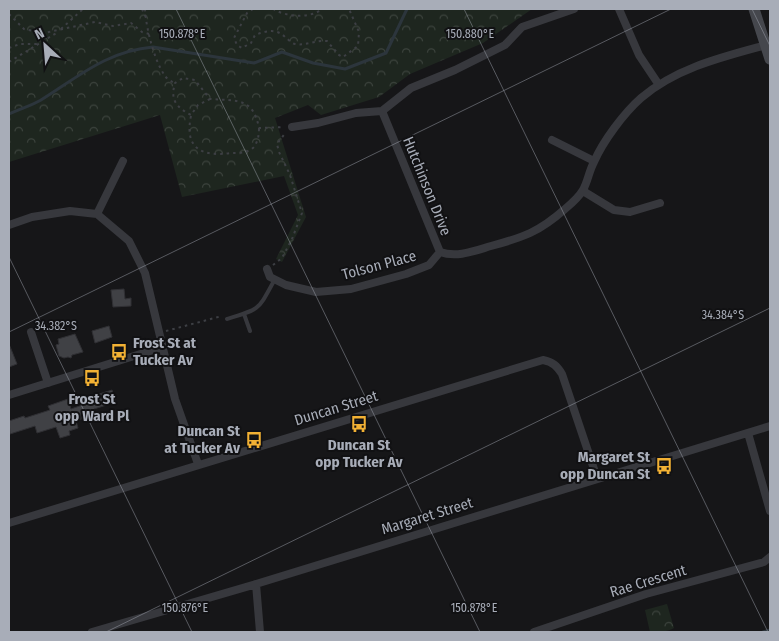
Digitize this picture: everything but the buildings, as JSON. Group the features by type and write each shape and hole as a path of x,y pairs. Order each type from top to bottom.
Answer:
{"main road":[{"path":"754,9 770,59"}],"street":[{"path":"292,127 356,113 382,111 411,88 455,70 505,45 522,27 574,9"},
{"path":"619,9 639,55 658,85"},
{"name":"Hutchinson Drive","path":"382,111 440,252 449,255 462,254 533,234 551,222 583,191 594,161 622,117 641,98 658,85 671,77 710,61 766,45"},
{"path":"552,140 594,161"},
{"path":"97,214 123,162"},
{"path":"583,191 614,210 630,212 660,203"},
{"path":"9,225 32,217 70,211 97,214 129,241 145,273 175,399 198,464"},
{"name":"Tolson Place","path":"275,279 286,285 316,292 351,289 406,274 429,265 440,252"},
{"path":"267,269 270,277 275,279"},
{"path":"31,332 48,383"},
{"path":"9,395 163,347"},
{"name":"Duncan Street","path":"9,524 198,464 543,360 557,366 562,374 596,478"},
{"name":"Margaret Street","path":"96,632 770,426"},
{"path":"748,433 770,511"},
{"name":"Rae Crescent","path":"534,632 646,594 764,562 770,557"},
{"path":"256,584 260,632"}],"lane":[{"path":"226,317 252,312 261,305 275,279"},
{"path":"244,314 250,330"}],"path":[{"path":"9,62 60,30 83,9"},
{"path":"144,9 149,34 166,78 175,83"},
{"path":"253,9 248,12 234,38 237,45 242,48 251,43 255,34 269,30 283,34 293,44 303,44 319,40 327,42 343,57 358,46 359,32 349,9"},
{"path":"273,9 282,14 307,16 323,9"},
{"path":"9,14 24,29 44,33 95,22 113,26 131,23 142,32 149,34"},
{"path":"9,48 20,44 39,44"},
{"path":"191,114 182,110 175,102 172,92 175,83 183,78 195,80 210,99"},
{"path":"210,99 236,101 249,105 257,116 259,137 253,147 246,152 214,156 201,152 192,142 188,129 191,114 198,105 210,99"},
{"path":"259,128 292,127"},
{"path":"267,269 282,258 302,213 290,175 277,144 292,127"},
{"path":"160,333 226,317"}],"green space":[{"path":"9,9 532,9 483,43 410,74 379,97 321,115 308,105 275,118 306,217 282,262 276,259 298,215 284,176 182,197 160,115 9,162"},
{"path":"667,604 674,628 666,631 650,632 645,610"}],"waterway":[{"path":"9,114 41,100 107,59 136,49 153,47 254,63 282,52 313,63 345,69 386,53 407,9"},
{"path":"763,632 770,630"}],"place":[{"name":"Frost St at Tucker Av","path":"119,352"},
{"name":"Frost St opp Ward Pl","path":"92,378"},
{"name":"Duncan St opp Tucker Av","path":"359,424"},
{"name":"Duncan St at Tucker Av","path":"254,440"},
{"name":"Margaret St opp Duncan St","path":"664,466"}]}
